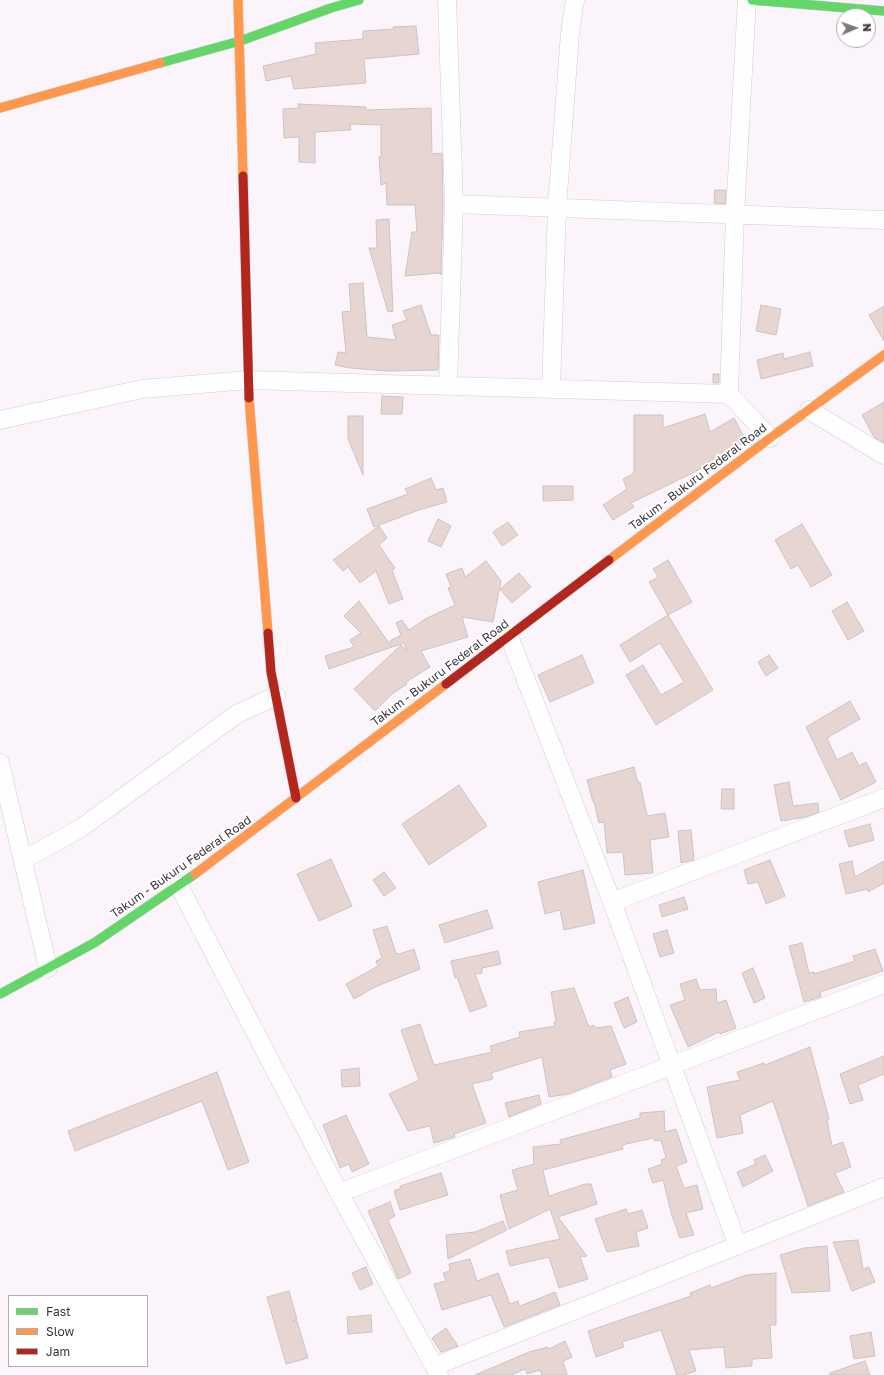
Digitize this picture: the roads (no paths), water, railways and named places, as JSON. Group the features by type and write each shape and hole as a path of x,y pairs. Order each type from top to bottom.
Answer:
{"street":[{"path":"238,0 248,380 271,672 296,798"},
{"path":"0,108 240,41 331,8 359,0"},
{"path":"447,0 454,204 448,386"},
{"path":"551,389 557,208 570,33 575,0"},
{"path":"747,0 735,215 729,394 770,438"},
{"path":"752,0 884,11"},
{"path":"454,204 884,220"},
{"name":"Takum - Bukuru Federal Road","path":"0,994 94,943 179,886 770,438 884,355"},
{"path":"0,420 142,389 248,380 729,394"},
{"path":"809,410 884,455"},
{"path":"509,636 612,902 738,1246"},
{"path":"23,860 81,828 237,714 276,696"},
{"path":"0,763 48,968"},
{"path":"612,902 884,798"},
{"path":"179,886 339,1193 437,1371 884,1187"},
{"path":"339,1193 884,984"}]}
